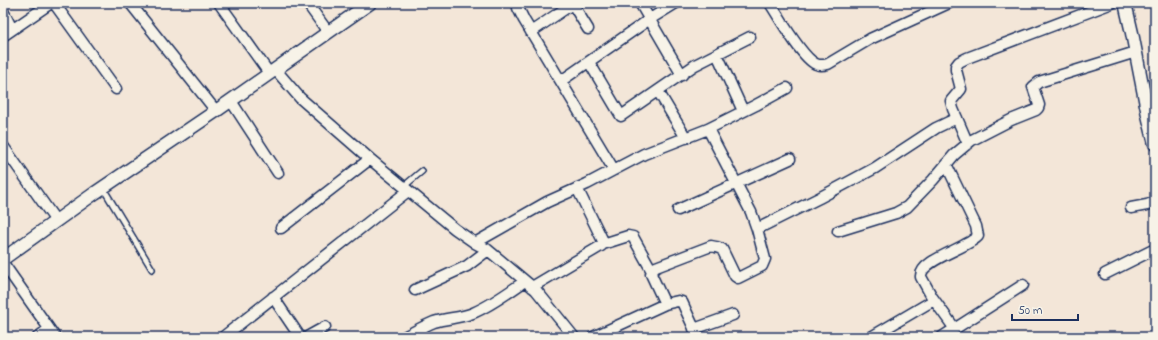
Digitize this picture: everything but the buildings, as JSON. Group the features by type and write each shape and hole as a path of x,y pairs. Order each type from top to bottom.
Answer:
{"street":[{"path":"3,36 53,3 116,89"},
{"path":"130,3 216,112"},
{"path":"218,3 272,72 405,189 454,229 488,250 529,284 546,301 574,337"},
{"path":"307,3 328,32"},
{"path":"3,259 103,188 216,112 370,3"},
{"path":"518,3 518,8 531,32 614,170"},
{"path":"531,32 572,3 588,28"},
{"path":"640,3 682,75"},
{"path":"561,81 650,19 676,3"},
{"path":"770,3 792,38 805,54 815,64 824,65 870,39 950,3"},
{"path":"968,144 951,101 962,89 956,70 956,66 959,62 1112,3"},
{"path":"1125,3 1153,124 1155,144"},
{"path":"3,11 12,29"},
{"path":"589,62 621,116 695,65 750,37"},
{"path":"838,231 896,214 907,207 954,155 972,140 1011,120 1036,110 1039,105 1034,87 1039,82 1136,52"},
{"path":"717,54 743,111"},
{"path":"475,243 547,202 644,154 708,129 787,88"},
{"path":"658,91 686,138"},
{"path":"231,101 278,173"},
{"path":"757,229 875,168 936,128 957,118"},
{"path":"652,271 656,267 711,246 716,246 722,249 735,276 738,278 762,266 766,259 751,212 708,129"},
{"path":"3,146 56,221"},
{"path":"281,228 370,159"},
{"path":"678,210 790,159"},
{"path":"946,164 976,226 978,236 975,240 929,263 922,269 920,274 934,300 955,329"},
{"path":"577,188 603,241 603,244"},
{"path":"223,337 405,189"},
{"path":"1131,208 1148,205 1155,202"},
{"path":"404,337 435,322 463,316 486,307 603,244 631,236 633,237 652,271 651,274 665,304"},
{"path":"1105,274 1155,249"},
{"path":"415,290 467,266 488,250"},
{"path":"3,263 52,333 38,337"},
{"path":"942,337 1023,286"},
{"path":"273,297 300,337"},
{"path":"871,337 934,300"},
{"path":"592,337 665,304 678,301 682,302 696,333 733,315"},
{"path":"307,337 325,326"}],"lane":[{"path":"405,189 422,171"},
{"path":"103,188 152,269"}]}
